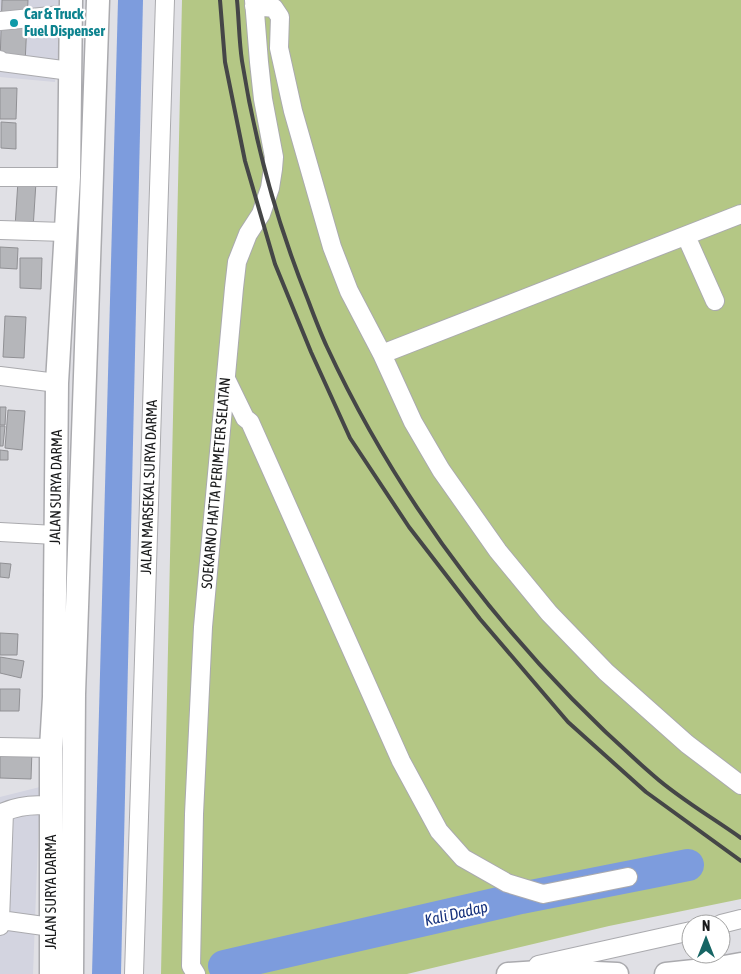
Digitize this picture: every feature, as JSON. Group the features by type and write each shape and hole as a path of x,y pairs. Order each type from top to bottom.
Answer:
{"main road":[{"name":"JALAN SURYA DARMA","path":"72,974 74,694 98,0"},
{"name":"JALAN SURYA DARMA","path":"51,974 51,748 54,697 57,383 69,178 71,7"},
{"path":"666,974 741,964"},
{"path":"508,974 554,971 617,974"}],"street":[{"name":"JALAN MARSEKAL SURYA DARMA","path":"134,974 164,0"},
{"path":"254,3 274,8 280,16 278,48 293,110 332,247 349,290 382,354 413,422 441,470 498,551 542,605 606,672 687,744 741,784"},
{"name":"SOEKARNO HATTA PERIMETER SELATAN","path":"196,974 191,966 194,814 203,627 236,262 248,234 261,214 270,188 274,157 263,99 254,3"},
{"path":"0,22 71,7"},
{"path":"0,60 2,62 70,71"},
{"path":"0,177 69,178"},
{"path":"382,354 741,214"},
{"path":"0,230 65,232"},
{"path":"686,236 715,301"},
{"path":"0,376 57,383"},
{"path":"226,378 265,454 401,761 439,831 463,858 507,883 543,894 628,877"},
{"path":"0,532 55,535"},
{"path":"0,747 51,748"},
{"path":"0,926 4,812 32,804 51,806"},
{"path":"0,920 51,927"},
{"path":"498,974 681,933"}],"shaded area":[{"path":"0,0 64,0 55,82 0,77"},
{"path":"40,787 33,974 0,974 0,797"}],"green space":[{"path":"182,0 741,0 741,899 609,926 407,974 161,974"}],"water":[{"path":"118,0 143,0 121,974 92,974"}],"building":[{"name":"Car & Truck Fuel Dispenser","path":"2,0 28,0 25,64 0,63"},
{"path":"0,88 17,88 16,119 0,119"},
{"path":"1,122 16,123 16,149 1,148"},
{"path":"18,181 36,182 33,229 15,227"},
{"path":"0,247 18,248 17,269 0,268"},
{"path":"20,258 42,258 41,289 20,288"},
{"path":"5,316 26,317 24,358 3,357"},
{"path":"0,407 6,407 5,425 0,425"},
{"path":"8,410 25,411 22,450 5,448"},
{"path":"0,426 5,426 3,446 0,446"},
{"path":"0,450 8,451 8,460 0,460"},
{"path":"0,563 11,564 9,578 0,577"},
{"path":"0,633 18,634 17,655 0,655"},
{"path":"0,657 24,661 21,678 0,673"},
{"path":"0,689 20,689 19,711 0,711"},
{"path":"0,749 32,750 31,779 0,778"}],"waterway":[{"name":"Kali Dadap","path":"224,966 521,898 688,865"}],"railway":[{"path":"220,0 225,62 245,161 275,264 311,352 350,438 409,527 480,619 568,722 646,792 741,861"},
{"path":"237,0 240,46 253,122 286,242 327,347 357,408 391,467 428,524 468,579 511,632 556,682 654,776 741,838"}],"place":[{"name":"Car & Truck Fuel Dispenser","path":"14,23"}]}
